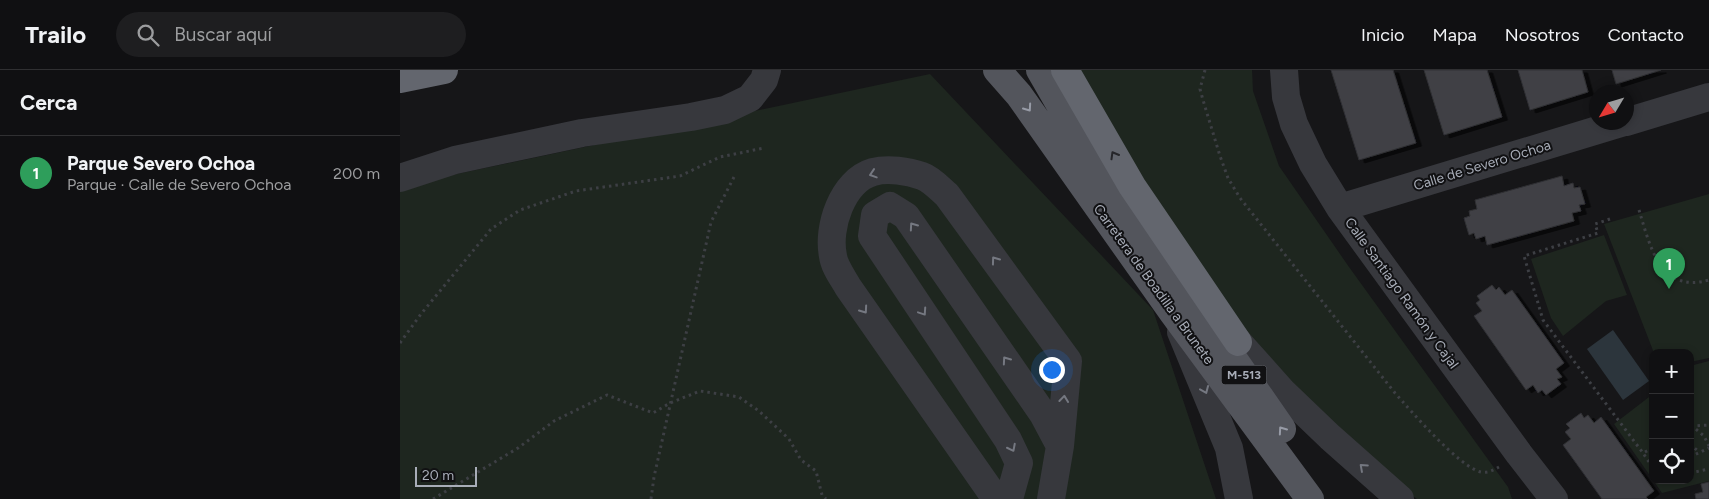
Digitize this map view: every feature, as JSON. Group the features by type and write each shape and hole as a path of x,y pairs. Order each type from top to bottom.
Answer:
{"highway":[{"path":"400,79 444,70"},
{"path":"1065,70 1132,186 1238,342"}],"main road":[{"name":"Carretera de Boadilla a Brunete","path":"997,70 1019,95 1173,313 1310,499"},
{"name":"Carretera de Boadilla a Brunete","path":"1040,70 1074,130 1330,499"}],"street":[{"path":"400,178 455,160 572,135 725,110 750,98 764,80 767,70"},
{"name":"Calle Santiago Ramón y Cajal","path":"1284,70 1286,97 1294,124 1313,164 1340,208 1509,460 1554,499"},
{"name":"Calle de Severo Ochoa","path":"1634,119 1709,97"},
{"name":"Calle de Severo Ochoa","path":"1340,208 1598,130"},
{"path":"996,499 848,287 832,257 833,230 837,209 852,185 872,172 891,170 924,177 947,195 1068,361 1060,446 1052,499"},
{"path":"1010,499 1019,463 1008,440 872,236 875,215 890,206 906,216 1043,414 1060,446"},
{"path":"1159,252 1282,391 1330,437 1400,499"},
{"path":"1173,313 1252,499"},
{"path":"1229,448 1239,499"},
{"path":"1509,460 1533,491 1534,499"}],"path":[{"path":"1205,70 1200,89 1203,100 1228,178 1240,198 1395,393 1442,443 1468,466 1480,472 1490,472 1509,460"},
{"path":"400,343 490,229 520,210 576,190 680,176 720,157 764,148"},
{"path":"651,499 670,403 711,222 734,177"},
{"path":"1639,210 1653,254 1670,276 1684,282 1699,283 1709,280"},
{"path":"1610,219 1595,224 1598,233 1524,256 1543,320 1649,462"},
{"path":"433,499 518,448 554,420 607,395 653,413 670,403 700,391 739,397 759,411 789,440 802,460 816,471 822,495 826,499"},
{"path":"1694,426 1709,425"},
{"path":"1694,428 1704,436 1709,447 1694,455"},
{"path":"1694,448 1699,452"},
{"path":"1643,454 1649,450"},
{"path":"1694,472 1709,469"}],"shaded area":[{"path":"1069,70 1252,70 1253,91 1279,166 1349,267 1508,487 1512,499 1417,499 1392,482 1300,397 1198,278"},
{"path":"930,74 1153,310 1216,499 400,499 400,186"},
{"path":"1709,194 1709,358 1694,361 1694,349 1652,349 1604,224"},
{"path":"1604,235 1627,295 1606,301 1563,336 1551,318 1531,259"},
{"path":"1613,330 1649,381 1623,400 1587,349"},
{"path":"1709,361 1709,481 1662,493 1656,484 1694,484 1694,365"},
{"path":"1649,397 1649,474 1614,424"}],"building":[{"path":"1331,70 1393,70 1416,143 1359,160"},
{"path":"1424,70 1487,70 1502,117 1444,135"},
{"path":"1518,70 1582,70 1588,92 1530,110"},
{"path":"1612,70 1661,70 1616,84"},
{"path":"1562,176 1564,186 1573,183 1574,188 1580,187 1585,204 1579,205 1581,211 1572,213 1574,221 1487,245 1485,236 1476,239 1474,233 1469,235 1464,218 1470,216 1469,211 1477,209 1475,200"},
{"path":"1492,285 1496,290 1499,287 1505,295 1512,290 1564,363 1556,369 1562,377 1557,379 1561,384 1546,395 1542,390 1538,393 1533,385 1526,390 1474,316 1482,311 1476,303 1480,300 1477,296"},
{"path":"1581,413 1584,418 1588,415 1594,423 1601,417 1654,491 1646,497 1648,499 1602,499 1563,445 1571,439 1565,432 1570,428 1566,424"},
{"path":"1709,482 1709,499 1696,499 1695,494 1703,492 1701,484"}],"place":[{"name":"Parque Severo Ochoa","path":"1669,289"}]}
